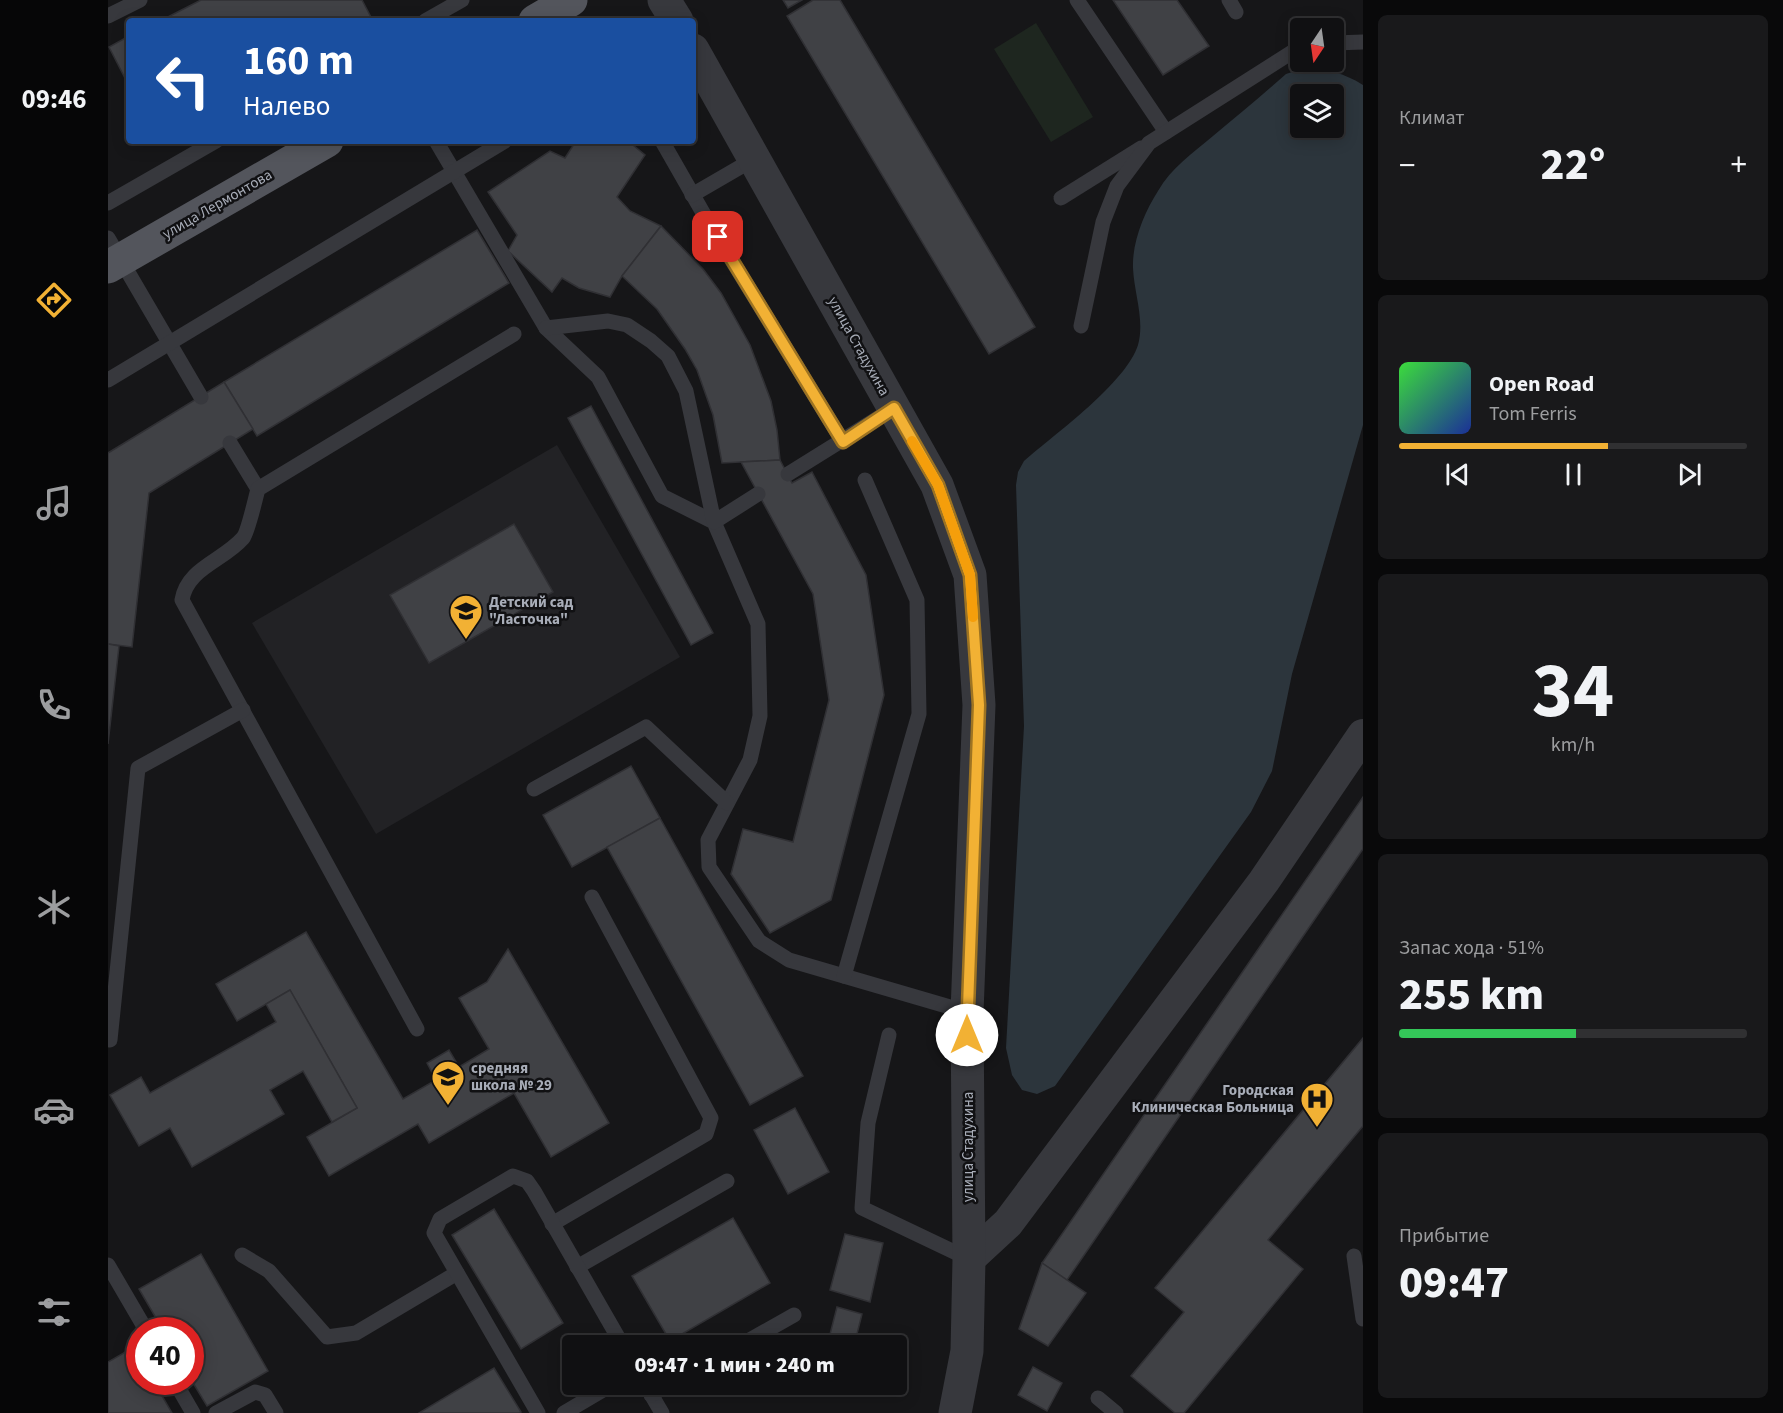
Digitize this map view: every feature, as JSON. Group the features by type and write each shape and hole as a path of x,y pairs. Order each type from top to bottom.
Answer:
{"main road":[{"path":"540,18 571,0"},
{"name":"улица Лермонтова","path":"112,255 321,144"}],"street":[{"path":"664,0 675,18"},
{"name":"улица Стадухина","path":"696,55 938,485 970,575 979,705 967,1012 969,1258 967,1351 955,1413"},
{"path":"969,1258 1008,1222 1022,1204 1264,881 1363,735"}],"lane":[{"path":"108,16 140,0"},
{"path":"430,18 462,0"},
{"path":"1077,0 1166,132"},
{"path":"1344,43 1363,42"},
{"path":"1060,198 1290,53"},
{"path":"1081,327 1103,222 1117,186 1149,143"},
{"path":"108,203 211,144"},
{"path":"438,144 546,328 598,377 662,496 714,522"},
{"path":"108,380 500,144"},
{"path":"665,144 693,195 843,442"},
{"path":"693,195 754,159"},
{"path":"112,255 170,343 201,397"},
{"path":"546,328 608,321 627,326 651,340 668,356 686,392 714,522 758,624 759,716 750,760 708,840 709,867 759,941 789,960 967,1012"},
{"path":"417,1029 182,600 184,589 191,578 244,537 258,489 514,334"},
{"path":"788,474 843,442 894,408"},
{"path":"230,443 258,489"},
{"path":"844,976 919,714 917,600 865,480"},
{"path":"714,522 758,494"},
{"path":"110,1040 138,768 243,710"},
{"path":"534,789 646,727 727,803"},
{"path":"552,1224 706,1134 711,1118 592,897"},
{"path":"889,1035 868,1123 862,1208 969,1258"},
{"path":"538,1413 434,1233 440,1219 513,1176 527,1181 617,1335"},
{"path":"577,1267 727,1181"},
{"path":"242,1255 269,1271 327,1337 356,1334 457,1273"},
{"path":"1354,1256 1363,1319"},
{"path":"108,1265 138,1317"},
{"path":"759,1335 794,1315"},
{"path":"216,1413 255,1392 265,1395 276,1413"},
{"path":"183,1395 193,1413"},
{"path":"564,1413 594,1395"},
{"path":"651,1395 662,1413"},
{"path":"1098,1398 1116,1413"}],"shaded area":[{"path":"1036,23 1093,117 1051,142 994,49"},
{"path":"1335,72 1363,85 1363,425 1292,674 1272,771 1251,812 1055,1086 1037,1094 1022,1090 1012,1075 1006,1048 1024,726 1016,485 1018,472 1024,461 1105,391 1131,360 1140,336 1140,316 1133,268 1137,238 1144,218 1163,183 1183,161 1286,74"},
{"name":"Детский сад \"Ласточка\"","path":"557,445 680,657 376,834 252,623"}],"building":[{"path":"201,0 362,0 371,18 166,18"},
{"path":"783,0 802,0 788,8"},
{"path":"813,0 840,0 1035,327 989,354 787,16"},
{"path":"1113,0 1177,0 1209,46 1163,75"},
{"path":"126,38 126,80 109,47"},
{"path":"574,144 632,144 645,155 617,197 630,211 661,226 622,276 610,297 579,288 562,278 552,292 508,251 517,235 488,192 550,151 565,158"},
{"path":"661,226 703,269 721,293 750,345 771,401 780,460 722,463 713,415 697,370 657,309 622,276"},
{"path":"477,230 509,283 257,436 224,382"},
{"path":"224,382 253,429 149,493 132,647 108,644 108,453"},
{"path":"591,406 713,633 691,645 568,418"},
{"path":"780,460 792,483 812,472 866,575 884,695 831,900 770,933 731,874 743,829 793,842 829,700 813,594 741,462"},
{"path":"514,524 553,592 429,663 390,595"},
{"path":"108,644 119,646 108,744"},
{"path":"631,766 660,818 572,867 543,815"},
{"path":"1363,797 1363,849 1067,1280 1042,1263"},
{"path":"660,818 803,1076 750,1105 607,847"},
{"path":"306,932 403,1099 436,1080 427,1063 449,1050 459,1067 489,1049 459,998 487,982 508,949 609,1123 551,1157 514,1093 429,1143 418,1124 329,1176 307,1137 357,1108 290,990 237,1021 216,984"},
{"path":"290,990 357,1108 332,1122 303,1071 270,1090 284,1114 192,1167 170,1128 139,1146 110,1095 141,1077 150,1093 276,1022 266,1004"},
{"path":"1363,1038 1363,1126 1268,1240 1303,1269 1184,1413 1175,1413 1131,1376 1184,1312 1155,1288"},
{"path":"795,1108 829,1172 788,1194 754,1130"},
{"path":"494,1209 563,1323 521,1349 452,1235"},
{"path":"733,1218 770,1283 680,1335 666,1335 632,1276"},
{"path":"845,1234 883,1243 870,1302 830,1290"},
{"path":"201,1254 268,1371 207,1406 200,1395 204,1395 204,1317 155,1317 139,1289"},
{"path":"1042,1263 1086,1293 1048,1346 1019,1329"},
{"path":"837,1307 862,1314 857,1335 830,1335"},
{"path":"126,1352 126,1395 162,1395 172,1413 108,1413 108,1362"},
{"path":"1033,1367 1062,1383 1047,1411 1018,1395"},
{"path":"494,1368 521,1412 419,1413"}],"slow traffic":[{"path":"912,441 938,485 970,575 973,617"}],"place":[{"name":"Детский сад \"Ласточка\"","path":"466,640"},
{"name":"средняя школа № 29","path":"448,1106"},
{"name":"Городская Клиническая Больница","path":"1317,1128"}],"route":[{"path":"718,237 843,442 894,408 938,485 970,575 979,705 967,1035"}]}
